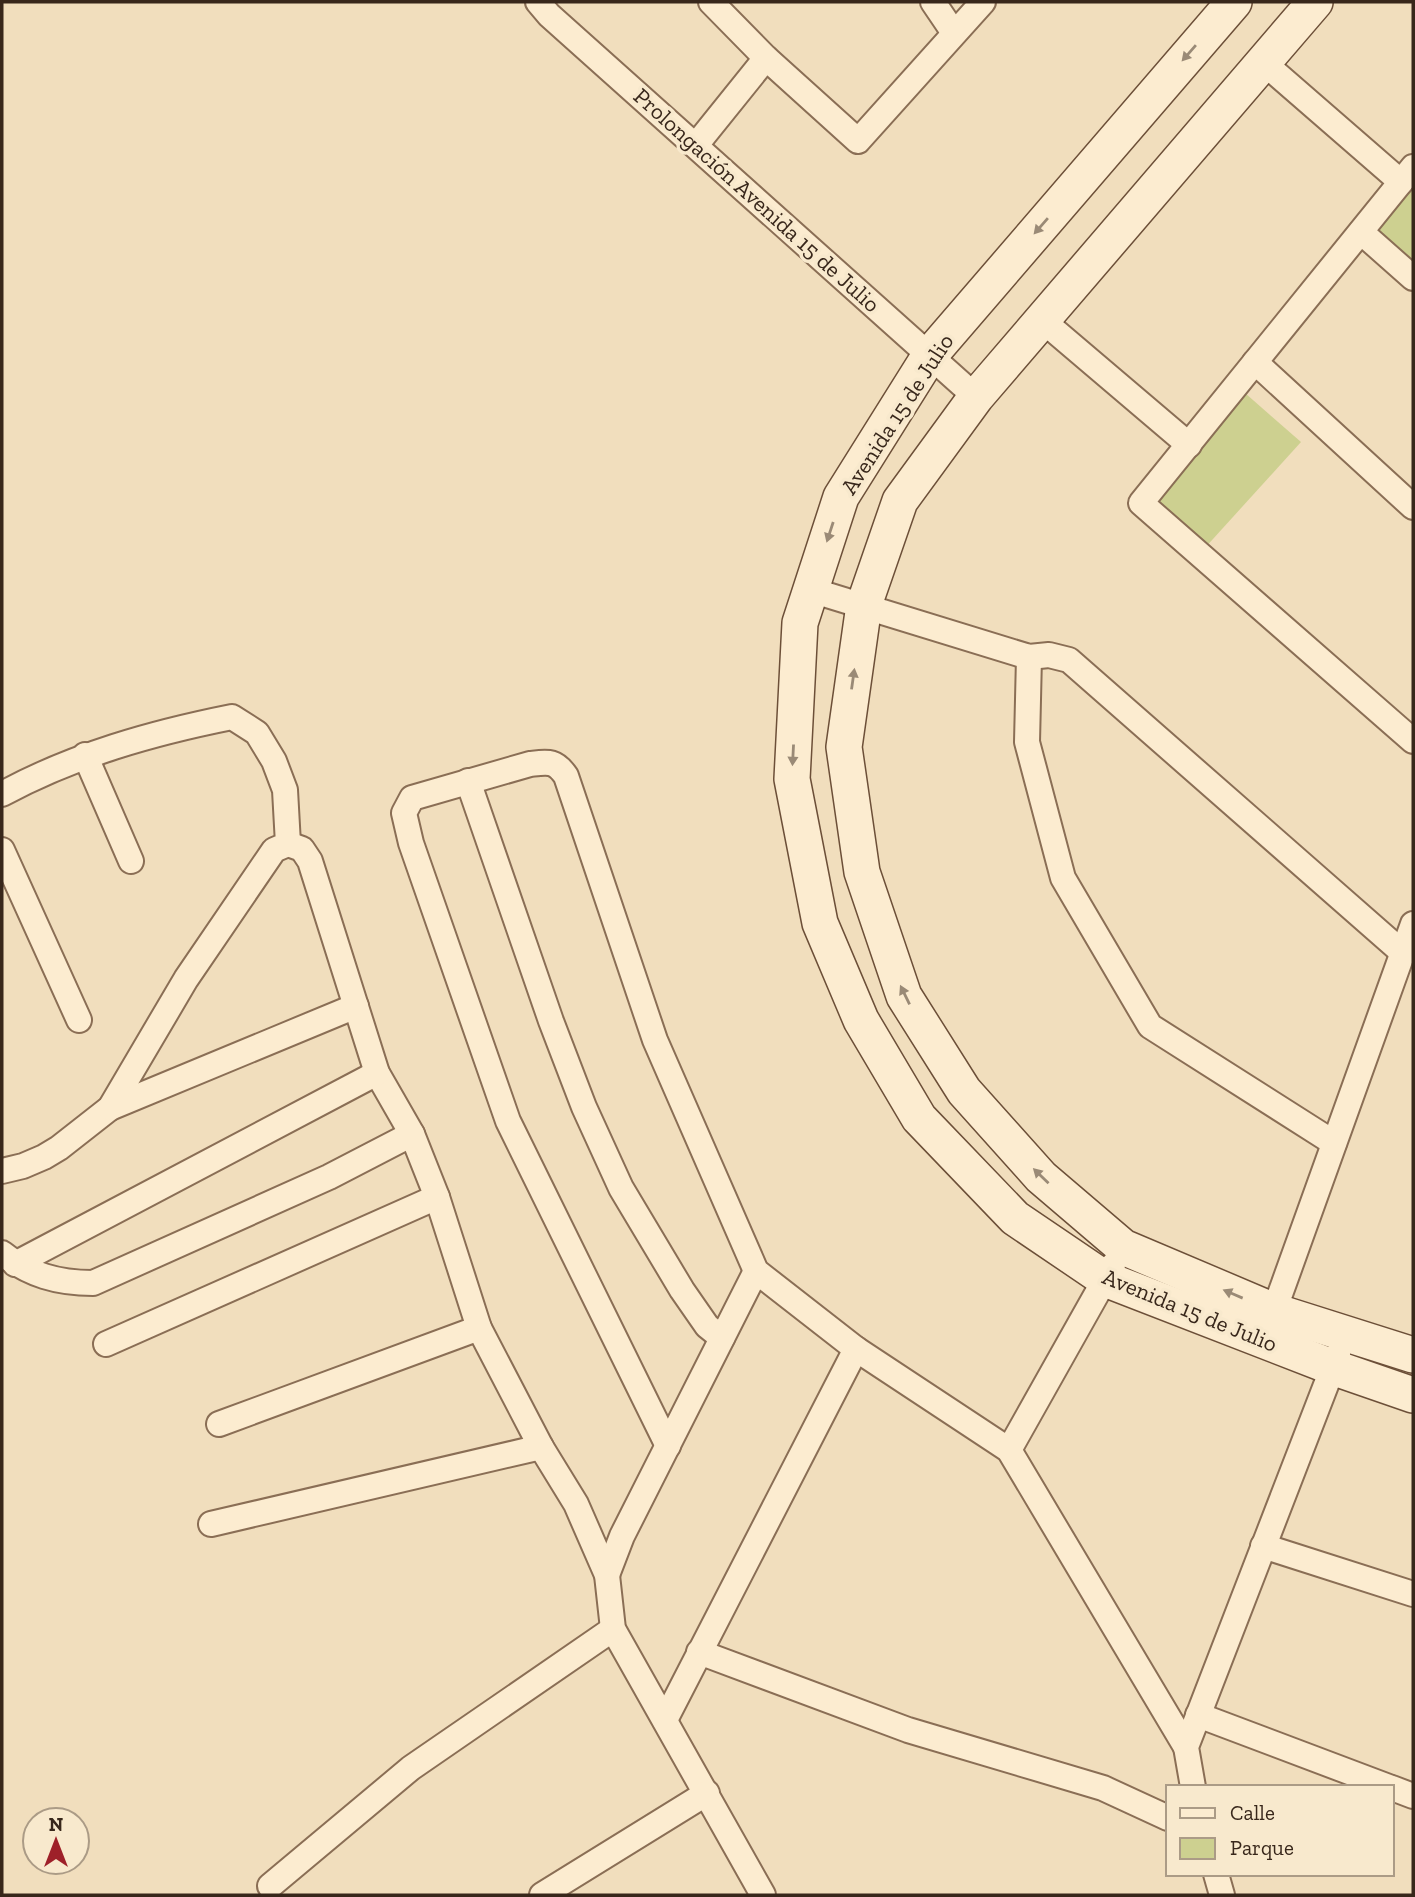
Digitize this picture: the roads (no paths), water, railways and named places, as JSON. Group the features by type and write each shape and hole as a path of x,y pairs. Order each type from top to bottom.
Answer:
{"street":[{"name":"Prolongación Avenida 15 de Julio","path":"538,2 549,15 976,397"},
{"path":"711,2 766,58 858,141 983,2"},
{"path":"933,2 954,33"},
{"name":"Avenida 15 de Julio","path":"1234,2 930,355 841,497 800,623 792,779 820,923 861,1020 919,1118 1015,1218 1105,1279 1332,1367 1413,1395"},
{"name":"Avenida 15 de Julio","path":"1315,2 976,397 900,501 863,605 844,747 862,872 904,996 964,1091 1041,1177 1123,1247 1274,1311 1413,1355"},
{"path":"696,145 766,58"},
{"path":"1263,62 1407,174 1141,503 1413,741"},
{"path":"1361,232 1413,278"},
{"path":"1042,320 1189,445"},
{"path":"1255,362 1413,507"},
{"path":"811,590 1029,657 1049,655 1069,660 1403,953"},
{"path":"1029,657 1027,742 1063,878 1150,1026 1334,1143"},
{"path":"2,794 85,755 179,727 232,717 257,733 274,761 285,790 288,844"},
{"path":"85,755 131,861"},
{"path":"668,1446 508,1121 411,843 404,813 412,798 530,764 549,762 559,766 566,776 655,1040 756,1271 856,1349 1009,1450 1185,1747 1194,1785"},
{"path":"468,781 551,1021 584,1107 621,1188 688,1299 707,1326 722,1338"},
{"path":"110,1108 186,979 274,850 288,844 302,849 310,861 377,1073 412,1134 437,1197 479,1328 541,1447 576,1504 607,1575 613,1629 763,1895"},
{"path":"2,850 79,1020"},
{"path":"1274,1311 1413,924"},
{"path":"2,1171 44,1157 110,1108 356,1006"},
{"path":"8,1258 377,1073"},
{"path":"8,1258 34,1274 53,1280 93,1283 329,1177 412,1134"},
{"path":"106,1344 437,1197"},
{"path":"1009,1450 1123,1247"},
{"path":"607,1575 622,1536 756,1271"},
{"path":"219,1423 479,1328"},
{"path":"1185,1747 1345,1334"},
{"path":"665,1720 856,1349"},
{"path":"211,1524 541,1447"},
{"path":"1263,1546 1413,1594"},
{"path":"270,1886 411,1768 613,1629"},
{"path":"699,1652 908,1730 1103,1788 1166,1817"},
{"path":"1198,1715 1381,1785"},
{"path":"542,1895 707,1793"},
{"path":"1217,1876 1222,1895"}]}
